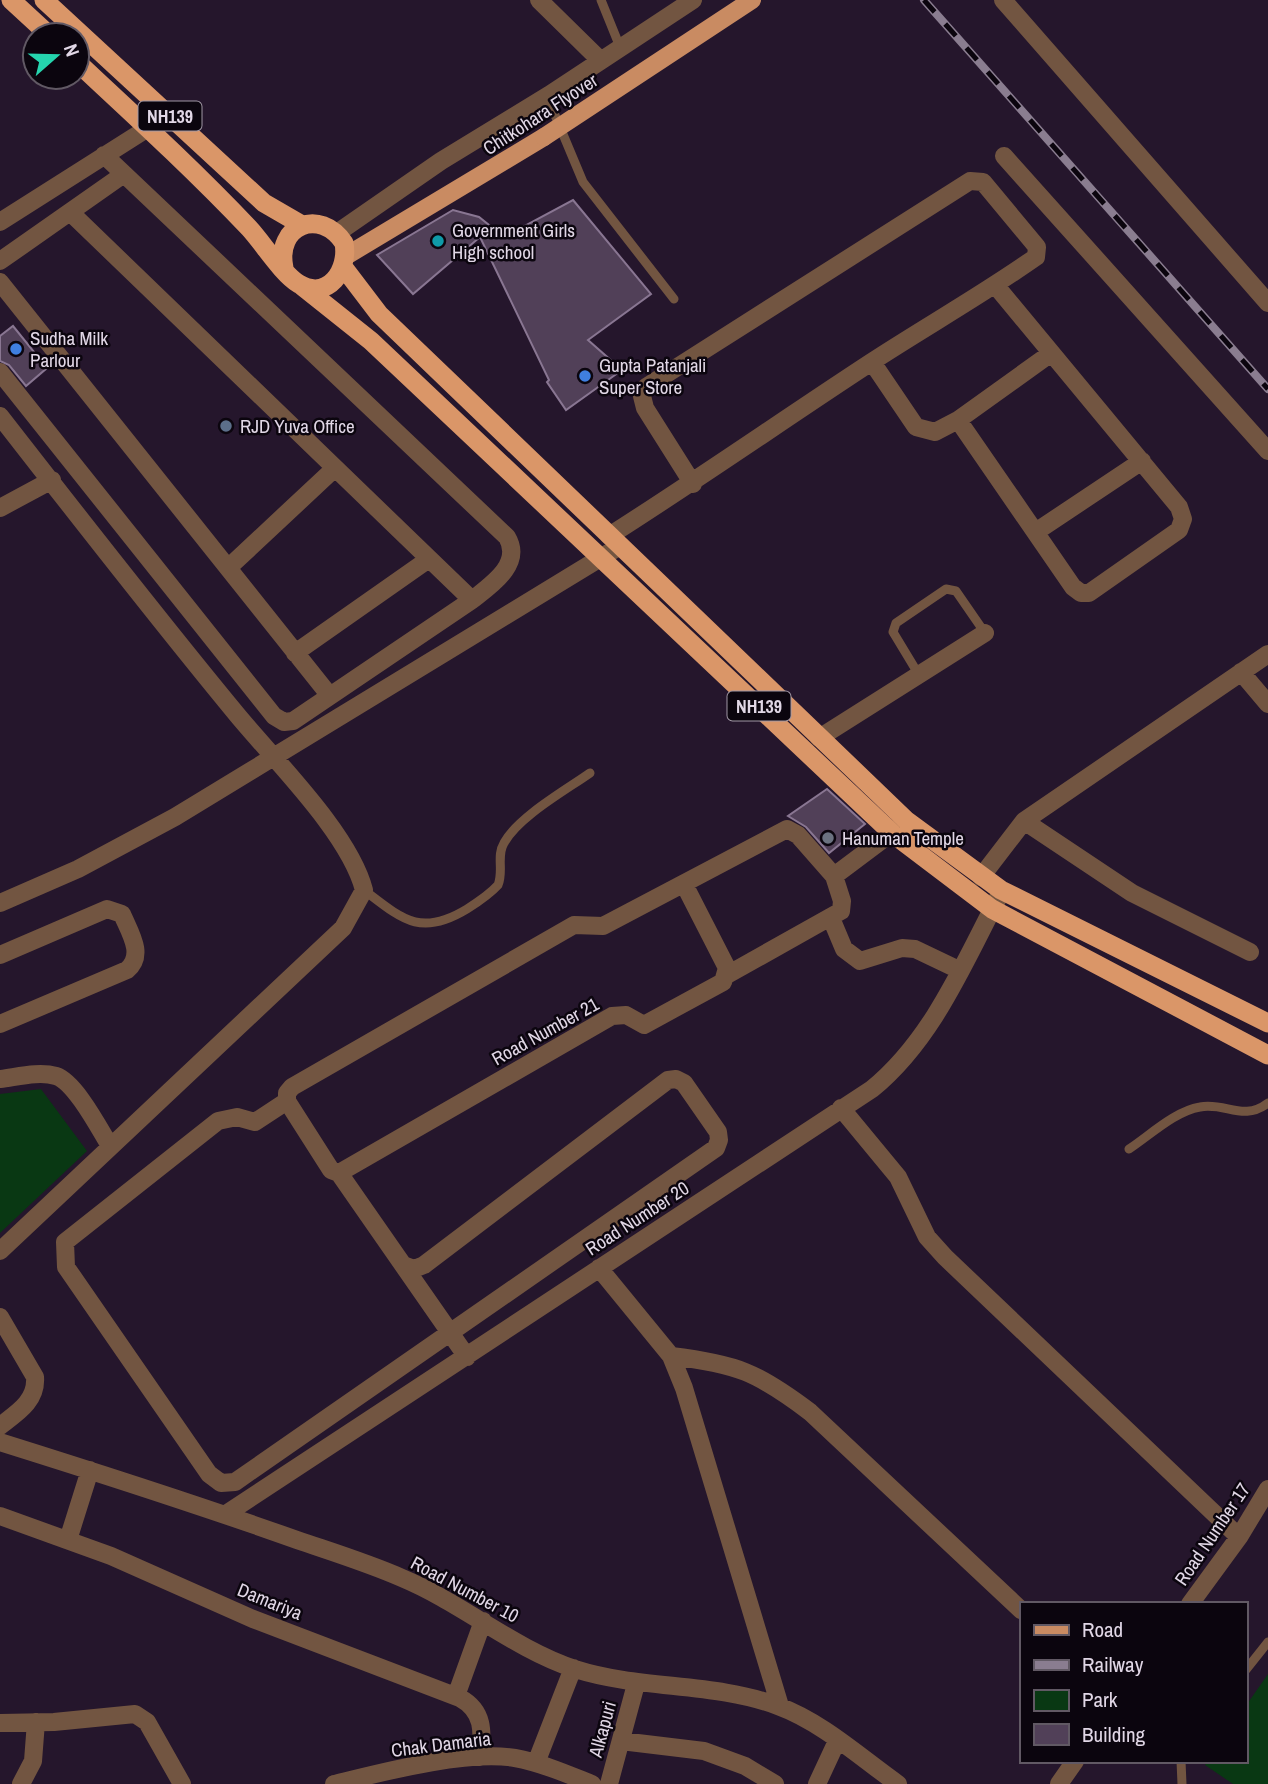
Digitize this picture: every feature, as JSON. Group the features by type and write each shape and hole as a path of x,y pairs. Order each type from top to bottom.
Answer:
{"highway":[{"path":"11,0 34,21"},
{"name":"NH139","path":"44,0 264,203 302,226 314,223 327,226 337,233 345,262 379,314 819,738 900,827 1001,890 1268,1023"},
{"name":"NH139","path":"91,75 249,228 302,286 371,341 602,558 992,909 1268,1055"},
{"path":"284,268 284,243 291,233 302,226"},
{"path":"302,286 326,286 337,279 345,262"}],"main road":[{"name":"Chitkohara Flyover","path":"345,262 385,234 494,170 752,0"}],"street":[{"path":"539,0 600,60"},
{"path":"337,233 441,161 547,96 693,0"},
{"path":"1003,0 1268,303"},
{"path":"0,222 148,128"},
{"path":"0,372 274,716 284,722 293,721 472,600 498,579 510,563 512,546 506,537 104,155"},
{"path":"1004,156 1268,451"},
{"path":"0,261 124,174"},
{"path":"0,903 130,842 602,558 615,541 693,484 872,362 996,286 1036,257 1037,247 983,182 970,181 646,387 642,396 645,408 693,484"},
{"path":"70,212 472,600"},
{"path":"0,282 330,696"},
{"path":"958,420 1037,531 1073,587 1081,593 1089,593 1179,530 1183,519 1179,507 996,286"},
{"path":"872,362 916,427 935,432 958,420 1050,354"},
{"path":"0,416 155,613 274,757 354,864 364,890 360,902 343,928 0,1251"},
{"path":"1037,531 1142,461"},
{"path":"228,568 335,468"},
{"path":"0,508 52,480"},
{"path":"295,653 429,559"},
{"path":"819,738 985,633"},
{"path":"981,877 1024,821 1268,654"},
{"path":"1241,673 1268,704"},
{"path":"1024,821 1132,893 1250,952"},
{"path":"834,876 900,827"},
{"path":"467,1357 287,1101 286,1093 292,1087 574,925 603,926 787,829 798,835 834,876 842,901 841,911 831,918 844,949 860,961 902,948 915,949 959,970"},
{"path":"684,884 727,968 727,975"},
{"name":"Road Number 20","path":"226,1514 467,1357 893,1072 913,1049 1001,890"},
{"path":"0,955 107,909 122,914 137,953 135,963 127,970 0,1024"},
{"name":"Road Number 21","path":"335,1171 611,1016 626,1016 643,1025 723,982 727,975 831,918"},
{"path":"0,1079 46,1074 58,1077 83,1104 110,1146"},
{"path":"287,1101 255,1122 237,1117 218,1121 65,1242 66,1267 209,1474 221,1483 235,1482 716,1148 719,1140 711,1122 684,1083 676,1079 668,1080 424,1265 414,1269 403,1265"},
{"path":"841,1108 898,1177 927,1237 945,1257 1238,1537"},
{"path":"599,1268 671,1356 702,1444 780,1706"},
{"path":"0,1317 35,1377 36,1388 25,1406 0,1426"},
{"path":"671,1356 719,1362 745,1370 778,1388 810,1412 1020,1609"},
{"name":"Road Number 10","path":"0,1442 226,1514 399,1577 441,1596 573,1668 636,1684 712,1692 780,1706 898,1784"},
{"path":"68,1540 90,1470"},
{"name":"Road Number 17","path":"1191,1602 1268,1489"},
{"name":"Damariya","path":"0,1516 68,1540 253,1619 456,1696 476,1708 480,1719 480,1757"},
{"path":"456,1696 483,1621"},
{"path":"536,1763 573,1668"},
{"name":"Alkapuri","path":"609,1784 636,1684"},
{"path":"0,1723 128,1714 142,1717 182,1784"},
{"path":"21,1784 33,1761 36,1722"},
{"path":"621,1741 704,1751 745,1766 775,1784"},
{"path":"817,1784 836,1741"},
{"name":"Chak Damaria","path":"334,1784 480,1757 513,1758 536,1763 592,1784"},
{"path":"1059,1784 1074,1763"}],"lane":[{"path":"601,0 620,47"},
{"path":"547,96 583,182 674,299"},
{"path":"919,675 893,632 896,623 946,589 956,591 985,633"},
{"path":"364,890 401,917 418,925 435,925 452,918 498,885 501,877 500,853 510,834 590,773"},
{"path":"1129,1149 1189,1110 1202,1106 1246,1113 1268,1103"},
{"path":"1247,1668 1268,1642"},
{"path":"1181,1763 1182,1784"}],"green space":[{"path":"41,1089 87,1151 0,1233 0,1094"},
{"path":"1268,1674 1268,1784 1233,1784 1205,1765 1247,1763 1247,1704"}],"building":[{"path":"573,200 651,294 588,340 622,370 566,410 547,382 549,380 480,237 413,294 377,255 453,210 479,217 504,237"},
{"name":"Sudha Milk Parlour","path":"13,326 47,368 26,386 9,365 0,361 0,336"},
{"name":"Hanuman Temple","path":"827,789 865,824 829,853 806,827 788,816"}],"railway":[{"path":"924,0 1268,389"}],"place":[{"name":"Government Girls High school","path":"438,241"},
{"name":"Sudha Milk Parlour","path":"16,349"},
{"name":"Gupta Patanjali Super Store","path":"585,376"},
{"name":"RJD Yuva Office","path":"226,426"},
{"name":"Hanuman Temple","path":"828,838"}]}
